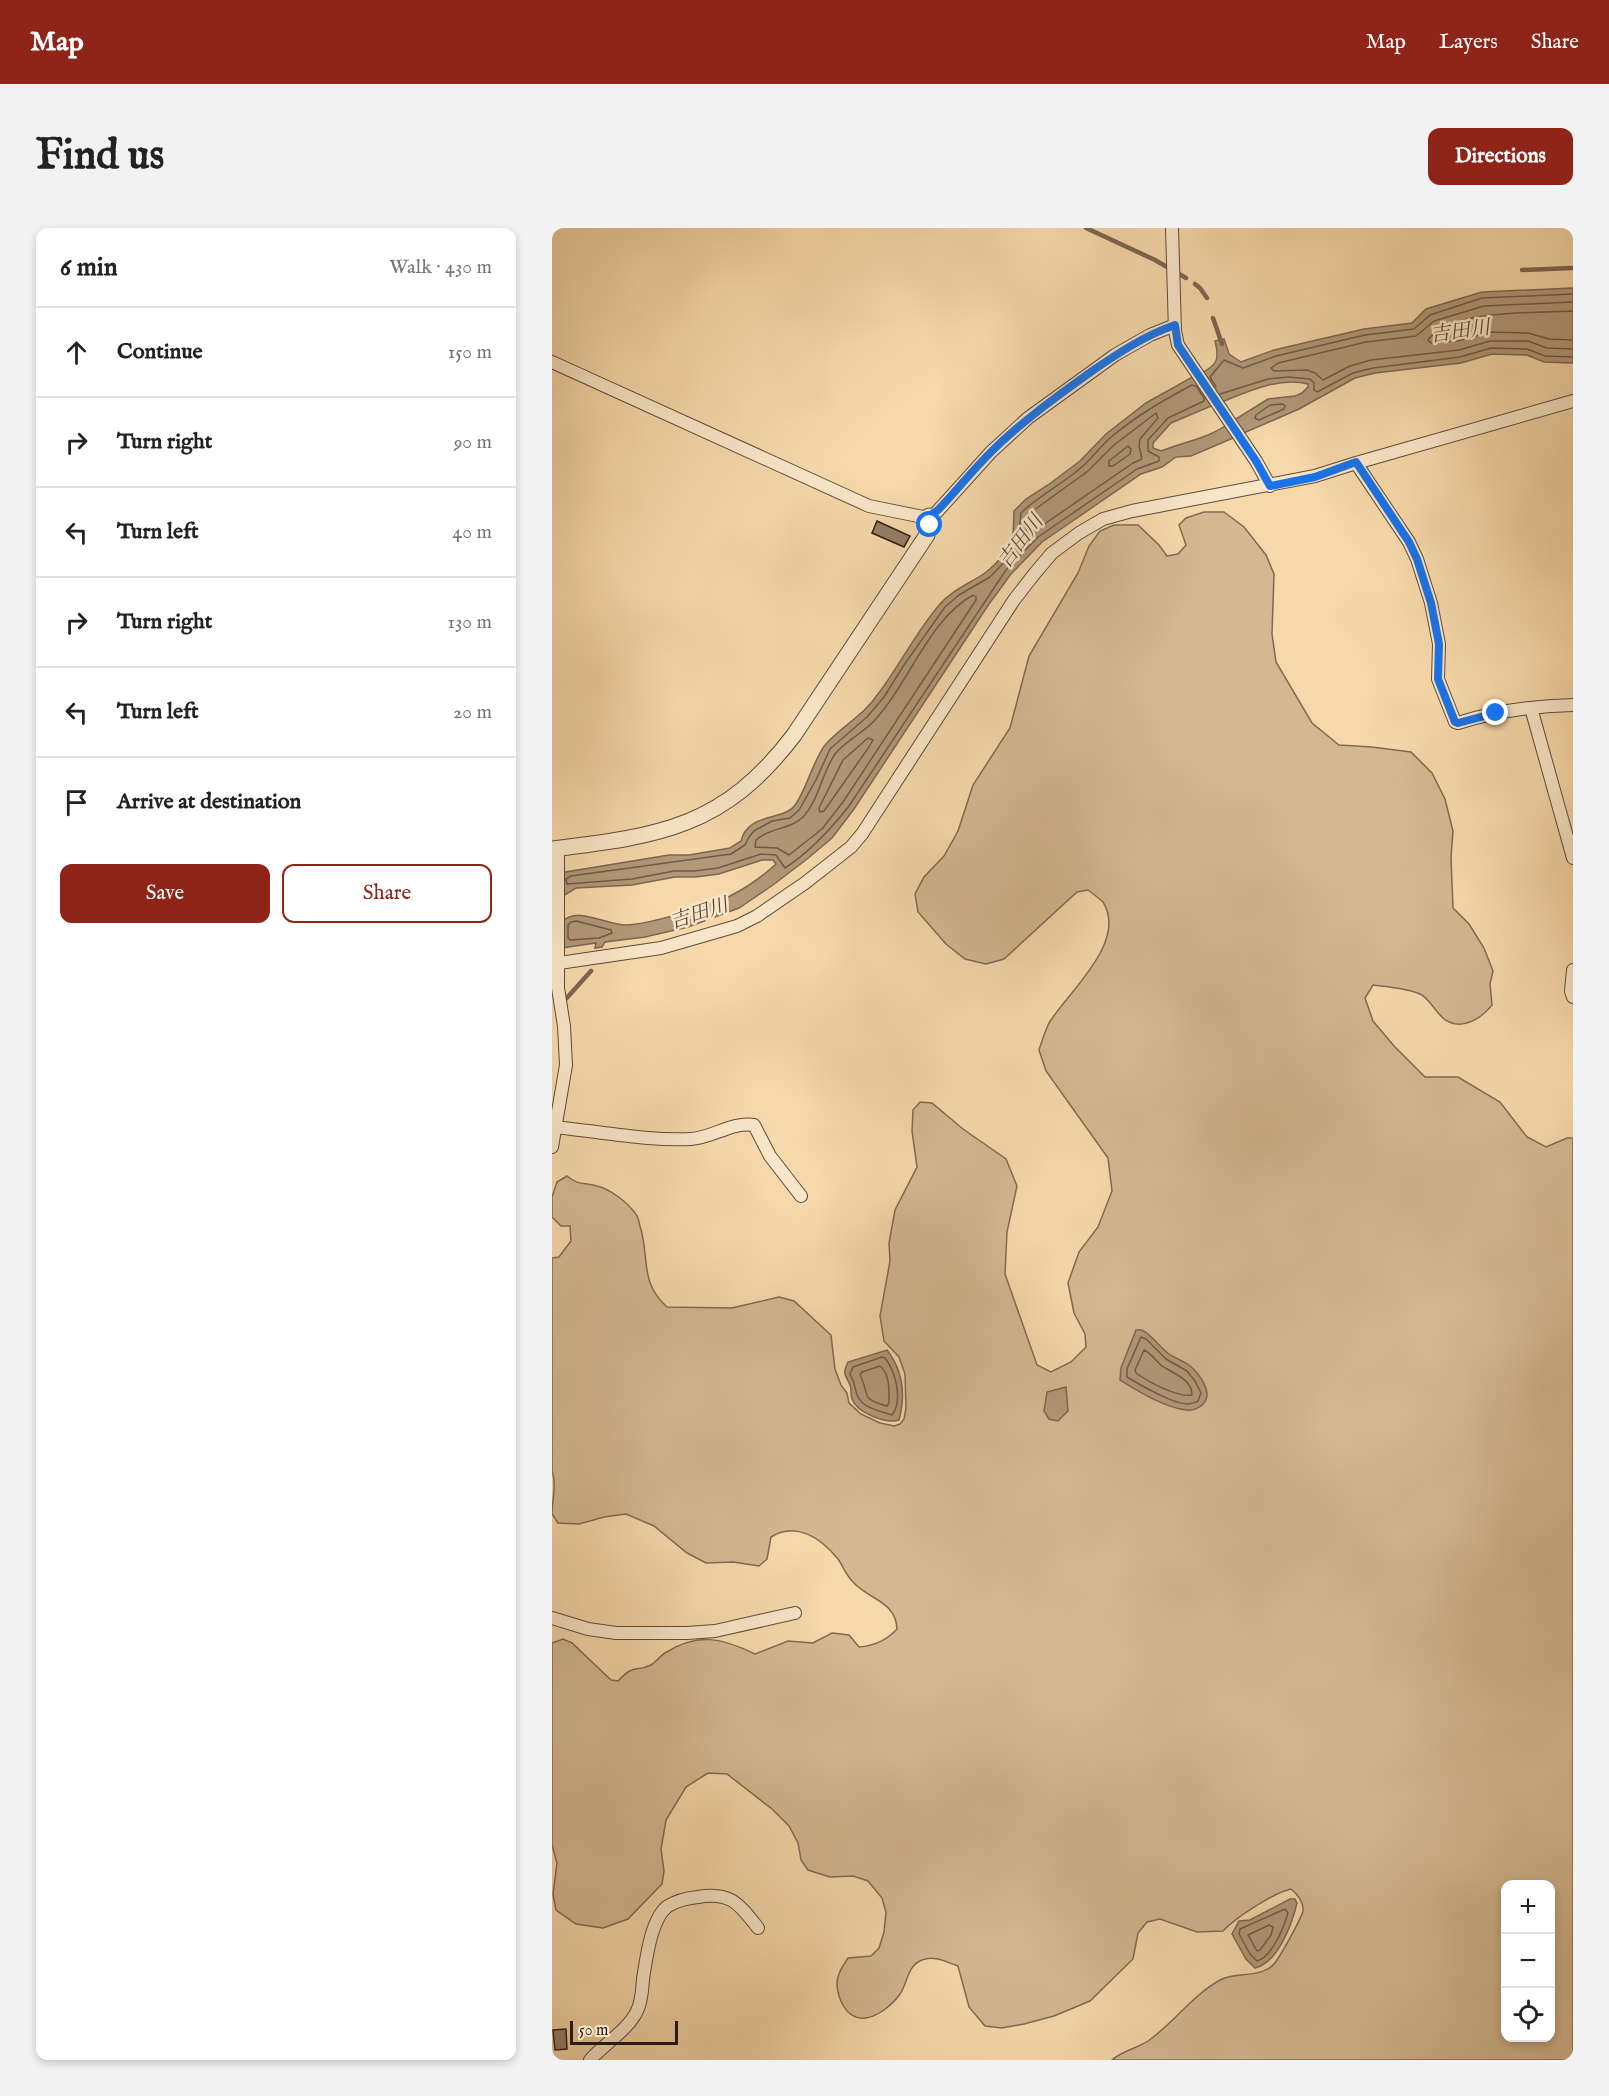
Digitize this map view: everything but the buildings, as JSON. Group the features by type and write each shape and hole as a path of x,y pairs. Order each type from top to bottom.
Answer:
{"street":[{"path":"1172,228 1175,325 1178,345 1270,486"},
{"path":"552,362 869,506 915,516 929,516 938,510 991,452 1060,393 1124,350 1150,335 1175,325"},
{"path":"557,961 661,948 737,926 772,906 851,847 862,834 1014,600 1052,553 1079,533 1114,515 1315,477 1356,462 1573,401"},
{"path":"1356,462 1409,542 1417,559 1431,603 1439,644 1438,679 1455,722 1482,715 1573,705"},
{"path":"552,1147 553,1127 559,1111 566,1065 557,961 556,853 669,830 737,795 776,758 794,735 927,535 929,516"},
{"path":"1531,708 1573,858"},
{"path":"1573,970 1571,991 1573,997"},
{"path":"553,1127 670,1139 694,1139 742,1124 754,1125 770,1156 801,1196"},
{"path":"552,1618 588,1629 616,1633 687,1633 715,1631 795,1613"},
{"path":"590,2060 635,2016 642,1996 645,1964 651,1939 657,1920 667,1907 676,1902 701,1896 725,1896 738,1905 759,1928"}],"shaded area":[{"path":"1204,512 1224,512 1244,527 1266,555 1274,574 1272,634 1276,662 1312,723 1339,745 1411,752 1432,773 1445,799 1453,831 1451,858 1453,908 1469,924 1484,948 1493,971 1490,984 1492,1005 1472,1021 1453,1023 1443,1018 1420,994 1373,985 1365,998 1373,1021 1425,1077 1458,1077 1500,1102 1527,1137 1546,1147 1567,1138 1573,1138 1573,2060 1112,2060 1148,2041 1202,1992 1222,1979 1263,1971 1274,1964 1303,1911 1301,1901 1291,1889 1274,1895 1223,1931 1197,1932 1160,1919 1147,1922 1138,1933 1133,1959 1090,2001 1054,2016 1002,2028 985,2026 969,2007 958,1966 931,1958 922,1960 913,1966 903,1989 890,2005 871,2017 859,2018 846,2010 839,1996 837,1981 848,1958 871,1956 879,1948 884,1932 886,1912 882,1898 868,1881 853,1876 830,1877 808,1870 801,1860 798,1843 789,1826 772,1809 727,1774 708,1773 686,1787 666,1820 661,1849 664,1871 662,1884 628,1919 603,1928 576,1924 556,1910 553,1894 557,1863 552,1845 552,1643 563,1639 572,1643 611,1680 618,1681 631,1670 651,1665 663,1654 688,1642 721,1641 755,1654 788,1641 813,1643 832,1633 849,1635 859,1647 884,1640 897,1629 892,1612 859,1588 824,1544 799,1531 780,1532 771,1537 767,1559 759,1566 733,1562 706,1563 687,1553 654,1526 626,1514 579,1524 558,1523 552,1514 554,1487 552,1471 552,1258 559,1257 571,1241 570,1226 561,1226 552,1217 552,1197 557,1182 567,1176 578,1183 602,1188 618,1196 632,1209 639,1222 652,1288 667,1307 732,1308 779,1297 794,1301 831,1335 835,1369 847,1393 849,1403 861,1414 880,1423 894,1426 900,1424 904,1419 905,1374 899,1357 884,1341 880,1316 890,1261 889,1243 895,1210 917,1167 912,1131 913,1110 920,1102 932,1103 963,1129 1006,1159 1017,1186 1007,1232 1005,1274 1037,1365 1051,1372 1071,1362 1086,1347 1085,1334 1074,1313 1068,1283 1079,1252 1098,1227 1112,1191 1108,1158 1046,1071 1039,1050 1049,1023 1081,982 1102,950 1108,933 1109,917 1103,902 1088,890 1077,892 1004,959 986,964 965,959 946,944 918,912 915,894 924,877 944,856 958,831 973,785 1010,728 1029,656 1078,573 1089,546 1100,531 1114,525 1138,525 1167,556 1178,554 1186,545 1179,525 1186,518"}],"water":[{"name":"吉田川","path":"1573,288 1573,363 1544,362 1527,355 1492,354 1461,363 1375,373 1355,378 1299,409 1239,435 1231,422 1268,399 1302,393 1308,384 1286,382 1274,384 1251,390 1219,403 1200,374 1214,365 1216,361 1215,341 1224,339 1229,354 1241,362 1274,350 1364,329 1412,323 1426,309 1482,292"},
{"name":"吉田川","path":"1196,375 1216,404 1171,423 1153,443 1153,448 1161,451 1205,436 1229,423 1238,436 1191,456 1176,457 1162,467 1141,474 1042,542 1011,574 989,604 854,809 832,838 773,885 739,908 688,927 645,937 605,942 602,947 595,948 596,943 562,948 562,922 569,917 584,916 627,925 665,918 730,896 754,882 776,864 773,860 762,860 719,874 675,877 632,885 576,888 560,898 560,873 669,855 689,855 730,848 741,841 751,825 790,810 799,798 826,744 872,701 940,604 955,591 988,571 1010,546 1014,511 1026,499 1080,461 1106,434 1146,403"},
{"path":"1136,1330 1146,1332 1165,1351 1189,1365 1197,1373 1204,1383 1207,1394 1202,1405 1196,1409 1179,1409 1152,1398 1120,1380 1121,1368"},
{"path":"887,1350 897,1366 902,1383 899,1420 893,1421 872,1416 855,1404 845,1372 848,1362"},
{"path":"1066,1387 1068,1411 1058,1421 1049,1419 1044,1411 1047,1392"},
{"path":"1290,1899 1295,1899 1297,1903 1283,1942 1271,1959 1255,1968 1246,1959 1232,1934 1239,1921 1250,1920"}],"waterway":[{"path":"1086,228 1155,260 1186,278"},
{"path":"1522,270 1572,268"},
{"path":"1195,284 1207,298"},
{"path":"1213,318 1222,344"},
{"path":"564,1001 591,971"}],"route":[{"path":"930,525 929,516 935,514 991,452 1028,418 1115,355 1150,335 1175,325 1178,345 1256,461 1270,486 1315,477 1356,462 1409,542 1417,559 1431,603 1439,644 1438,679 1455,722 1496,713"}]}
